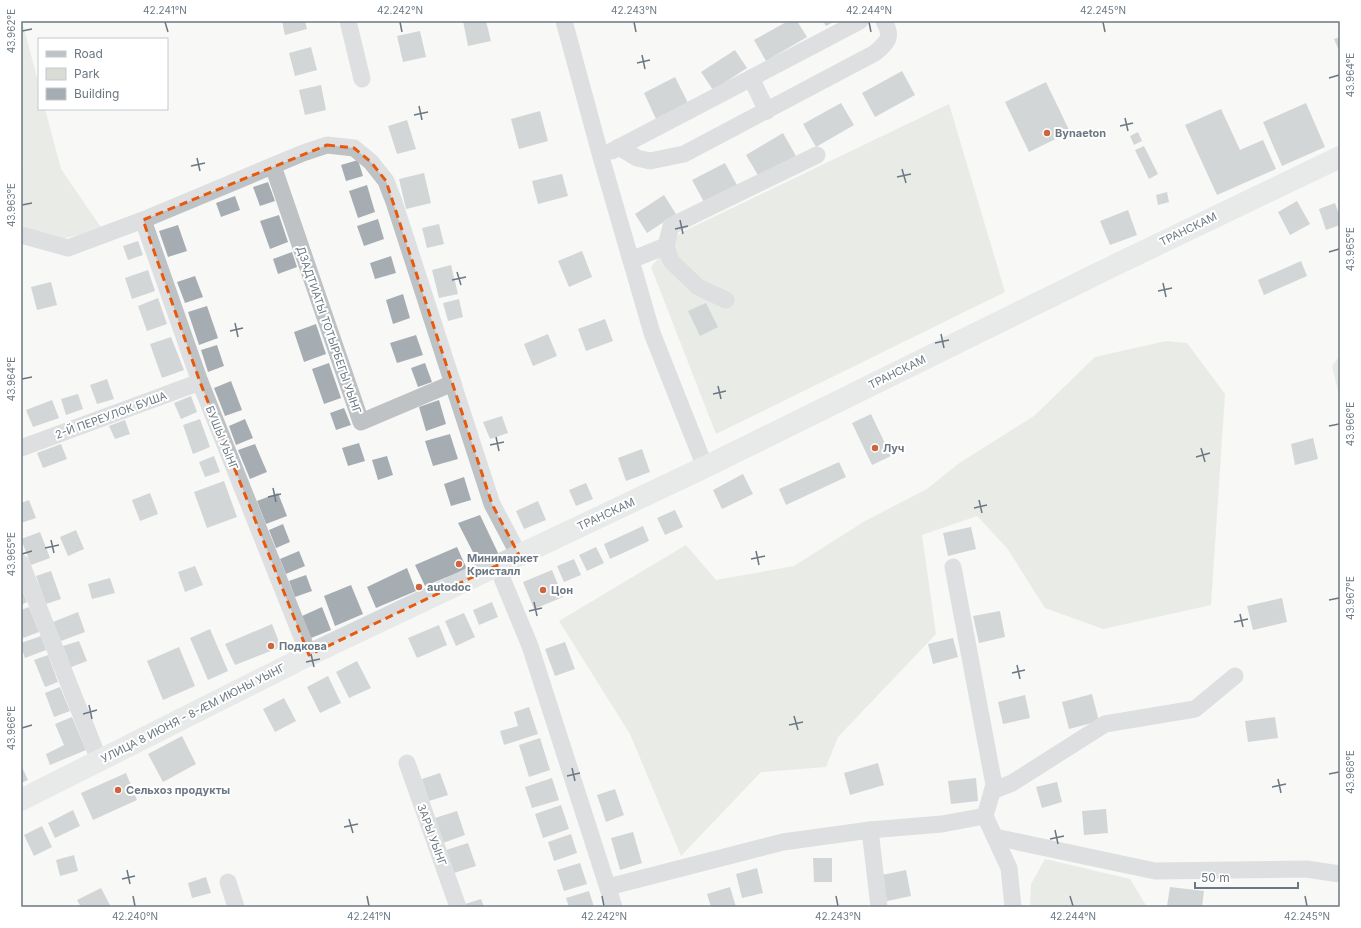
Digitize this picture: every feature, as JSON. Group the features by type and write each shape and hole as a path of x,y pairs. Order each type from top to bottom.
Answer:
{"highway":[{"name":"ТРАНСКАМ","path":"519,555 705,467 1122,261 1340,157"},
{"name":"УЛИЦА 8 ИЮНЯ - 8-ӔМ ИЮНЫ УЫНГ","path":"21,800 309,655 519,555"}],"street":[{"path":"348,21 362,79"},
{"path":"601,157 860,21"},
{"path":"619,147 637,158 650,161 684,154 875,53 886,44 889,37 887,26 884,21"},
{"path":"569,23 601,157 652,333 705,467"},
{"path":"751,78 767,110"},
{"path":"21,235 68,248 142,220 303,153 327,145 354,148 371,162 386,181 492,504 519,555"},
{"path":"726,300 698,287 670,261 666,246 671,226 816,155"},
{"name":"ДЗАДТИАТЫ ТОТЫРБЕГЫ УЫНГ","path":"273,166 361,422 453,383"},
{"name":"БУШЫ УЫНГ","path":"142,220 200,382 309,655"},
{"path":"631,260 666,246"},
{"name":"2-Й ПЕРЕУЛОК БУША","path":"21,448 200,382"},
{"path":"21,563 99,760"},
{"path":"497,566 530,646 614,907"},
{"path":"952,567 994,785 985,816 1009,868 1013,907"},
{"path":"992,791 1012,783 1105,724 1195,709 1235,676"},
{"name":"ЗАРЫ УЫНГ","path":"407,763 458,907"},
{"path":"608,887 783,842 870,830 942,824 985,816"},
{"path":"870,830 879,907"},
{"path":"995,837 1155,871 1306,869 1340,874"},
{"path":"228,882 236,907"}],"highlighted area":[{"path":"327,145 354,148 371,162 386,181 492,504 519,555 309,655 200,382 143,220"}],"green space":[{"path":"22,21 38,81 38,110 45,110 61,169 102,229 61,239 21,228 21,169 23,167 21,160"},
{"path":"949,104 1005,292 716,434 651,267 680,233"},
{"path":"1166,341 1187,343 1225,394 1211,605 1103,629 1045,608 1007,548 977,516 922,535 936,634 838,737 826,767 761,772 681,856 630,734 559,621 686,545 716,580 794,566 865,521 927,489 958,464 1034,416 1095,357"},
{"path":"1340,355 1340,399 1332,366"},
{"path":"1045,859 1130,879 1147,907 1030,907 1031,884"}],"building":[{"path":"282,21 305,21 307,29 285,35"},
{"path":"463,21 486,21 491,41 468,46"},
{"path":"788,21 797,21 807,37 766,61 754,40"},
{"path":"823,21 835,21 826,26"},
{"path":"420,31 426,57 403,62 397,36"},
{"path":"1340,37 1340,53 1334,39"},
{"path":"311,47 317,70 295,76 289,53"},
{"path":"735,50 747,68 713,90 701,72"},
{"path":"902,71 915,95 875,117 862,93"},
{"path":"675,77 688,103 656,119 644,93"},
{"path":"1046,82 1070,132 1029,152 1005,102"},
{"path":"321,85 326,110 305,115 299,90"},
{"path":"841,103 854,125 816,147 803,124"},
{"path":"1306,103 1325,147 1282,166 1263,122"},
{"path":"1221,109 1240,150 1263,140 1276,169 1217,195 1185,125"},
{"path":"540,111 548,141 519,149 511,119"},
{"path":"407,120 416,149 397,154 388,126"},
{"path":"1138,132 1142,141 1134,145 1130,136"},
{"path":"783,133 796,156 759,177 746,155"},
{"path":"1144,146 1158,174 1149,179 1135,150"},
{"path":"358,160 363,176 346,181 341,165"},
{"path":"725,163 737,185 704,202 692,180"},
{"path":"424,173 431,203 406,209 399,179"},
{"path":"562,174 568,196 538,204 532,181"},
{"path":"268,182 275,201 260,206 253,187"},
{"path":"367,185 375,212 358,218 349,191"},
{"path":"1167,192 1169,202 1158,205 1156,195"},
{"path":"664,195 676,214 647,233 635,214"},
{"path":"235,196 240,210 221,217 216,203"},
{"path":"1297,201 1310,224 1290,235 1278,212"},
{"path":"1335,203 1340,217 1340,225 1326,230 1319,209"},
{"path":"1128,210 1137,235 1110,245 1100,221"},
{"path":"279,215 288,242 270,249 260,221"},
{"path":"378,219 384,239 364,246 357,226"},
{"path":"439,224 444,244 427,248 422,228"},
{"path":"178,225 187,251 168,257 159,231"},
{"path":"138,241 143,255 128,260 123,246"},
{"path":"582,251 592,277 569,287 558,261"},
{"path":"292,252 297,267 278,274 273,259"},
{"path":"391,256 396,273 375,279 370,263"},
{"path":"1301,261 1307,276 1264,295 1258,280"},
{"path":"451,265 458,294 439,298 432,270"},
{"path":"148,270 155,291 132,299 125,278"},
{"path":"195,276 203,297 185,303 177,282"},
{"path":"51,282 57,305 37,310 31,287"},
{"path":"403,294 410,318 393,324 386,300"},
{"path":"158,298 167,324 147,331 138,306"},
{"path":"459,299 463,317 448,321 443,303"},
{"path":"706,303 718,327 700,336 688,311"},
{"path":"207,306 218,338 199,345 188,312"},
{"path":"605,319 613,341 586,351 578,329"},
{"path":"316,324 326,354 304,362 294,332"},
{"path":"548,334 557,356 533,366 524,344"},
{"path":"416,335 423,355 397,363 390,343"},
{"path":"171,337 184,370 162,378 150,344"},
{"path":"217,345 224,366 208,372 201,350"},
{"path":"329,363 341,398 324,404 312,369"},
{"path":"425,363 432,382 418,387 411,368"},
{"path":"107,379 114,399 97,404 90,385"},
{"path":"231,381 242,410 225,416 214,388"},
{"path":"78,394 83,409 66,415 61,399"},
{"path":"191,396 197,412 181,419 174,403"},
{"path":"52,400 59,418 33,427 26,410"},
{"path":"439,400 446,424 426,431 419,407"},
{"path":"344,408 351,425 336,430 330,413"},
{"path":"871,414 891,456 872,465 852,423"},
{"path":"502,416 508,433 490,439 483,422"},
{"path":"200,419 210,447 193,454 183,425"},
{"path":"245,419 253,438 236,445 229,426"},
{"path":"125,420 130,434 115,439 109,426"},
{"path":"450,434 458,459 433,466 425,441"},
{"path":"1313,438 1318,459 1295,465 1291,444"},
{"path":"359,443 365,461 348,466 342,448"},
{"path":"61,444 67,459 43,468 37,453"},
{"path":"255,444 267,472 250,479 238,450"},
{"path":"642,449 650,472 626,481 618,458"},
{"path":"214,456 220,472 205,477 199,462"},
{"path":"387,456 393,475 378,480 372,460"},
{"path":"839,462 846,477 786,505 779,489"},
{"path":"743,474 753,494 722,509 713,490"},
{"path":"464,477 471,500 451,506 444,484"},
{"path":"224,481 237,517 207,528 194,492"},
{"path":"586,483 593,499 576,506 569,490"},
{"path":"150,493 158,514 140,521 132,500"},
{"path":"278,493 287,516 266,524 257,501"},
{"path":"29,500 36,518 21,523 21,503"},
{"path":"538,501 546,520 524,529 516,511"},
{"path":"675,510 683,527 665,535 657,518"},
{"path":"480,515 499,555 479,564 458,523"},
{"path":"283,524 290,542 276,548 269,530"},
{"path":"643,526 649,541 610,559 604,544"},
{"path":"971,527 976,549 948,556 943,533"},
{"path":"76,530 84,549 68,556 60,537"},
{"path":"40,532 50,558 31,565 21,539"},
{"path":"457,547 467,569 425,586 415,565"},
{"path":"596,547 604,563 587,571 579,555"},
{"path":"299,551 305,566 286,574 280,559"},
{"path":"574,559 581,575 564,582 557,566"},
{"path":"195,566 203,585 185,592 178,572"},
{"path":"407,568 416,591 376,608 367,587"},
{"name":"Цон","path":"552,570 563,597 534,609 523,582"},
{"path":"51,571 61,599 46,604 36,576"},
{"path":"306,575 312,591 295,597 289,581"},
{"path":"110,578 115,593 92,599 88,584"},
{"path":"351,585 363,614 335,626 324,596"},
{"path":"21,587 27,602 21,605"},
{"path":"1282,598 1287,622 1253,630 1247,606"},
{"path":"492,602 498,617 479,625 473,610"},
{"path":"29,607 39,632 23,638 21,633 21,610"},
{"path":"322,607 331,630 311,638 302,616"},
{"path":"1000,611 1005,637 979,643 973,616"},
{"path":"78,612 85,632 61,641 53,622"},
{"path":"464,613 475,637 456,646 445,621"},
{"path":"272,624 281,647 235,665 225,644"},
{"path":"439,625 447,645 417,658 408,638"},
{"path":"210,629 228,671 208,680 190,638"},
{"path":"41,636 46,650 25,658 21,643"},
{"path":"953,638 958,657 933,664 928,644"},
{"path":"79,641 87,661 71,667 63,646"},
{"path":"565,642 575,669 555,676 545,649"},
{"path":"179,647 195,686 163,700 147,661"},
{"path":"48,655 58,682 45,687 34,660"},
{"path":"357,661 371,688 349,698 336,672"},
{"path":"328,676 341,703 320,713 307,687"},
{"path":"60,687 70,711 54,717 45,693"},
{"path":"1092,694 1099,721 1069,729 1062,702"},
{"path":"1025,695 1030,718 1003,724 998,702"},
{"path":"284,698 296,721 275,732 263,709"},
{"path":"529,707 538,734 504,745 500,731 518,726 514,712"},
{"path":"72,717 86,750 50,765 46,754 64,745 55,724"},
{"path":"1275,717 1278,738 1248,742 1245,721"},
{"path":"182,736 196,764 163,782 148,754"},
{"path":"540,738 550,770 529,777 519,745"},
{"path":"878,763 884,785 850,795 844,773"},
{"path":"21,765 28,780 21,783"},
{"path":"126,773 137,800 93,820 81,793"},
{"path":"440,773 448,795 429,801 422,779"},
{"path":"552,778 559,800 532,808 525,787"},
{"path":"976,778 978,801 951,804 948,781"},
{"path":"1057,782 1062,802 1042,808 1036,787"},
{"path":"615,789 624,815 606,822 597,795"},
{"path":"561,805 569,829 543,838 535,814"},
{"path":"1106,809 1108,833 1084,835 1082,811"},
{"path":"73,810 80,826 55,838 48,823"},
{"path":"457,811 465,835 443,843 435,818"},
{"path":"42,826 52,847 34,856 24,835"},
{"path":"633,832 642,863 620,870 611,838"},
{"path":"571,834 577,853 554,861 548,842"},
{"path":"468,843 476,866 454,873 446,850"},
{"path":"74,855 78,871 60,876 56,860"},
{"path":"813,858 832,858 832,882 814,882"},
{"path":"580,863 587,884 564,891 557,870"},
{"path":"757,868 763,893 742,898 736,874"},
{"path":"906,870 911,896 887,901 882,875"},
{"path":"206,877 211,893 192,898 188,883"},
{"path":"730,887 736,907 711,907 707,894"},
{"path":"1170,887 1204,891 1202,907 1167,906"},
{"path":"101,888 111,907 81,907 77,900"},
{"path":"589,891 594,907 569,907 566,898"},
{"path":"481,899 484,907 466,907 465,904"}],"place":[{"name":"Bynaeton","path":"1047,133"},
{"name":"Луч","path":"875,448"},
{"name":"Минимаркет Кристалл","path":"459,564"},
{"name":"autodoc","path":"419,587"},
{"name":"Цон","path":"543,590"},
{"name":"Подкова","path":"271,646"},
{"name":"Сельхоз продукты","path":"118,790"}]}
